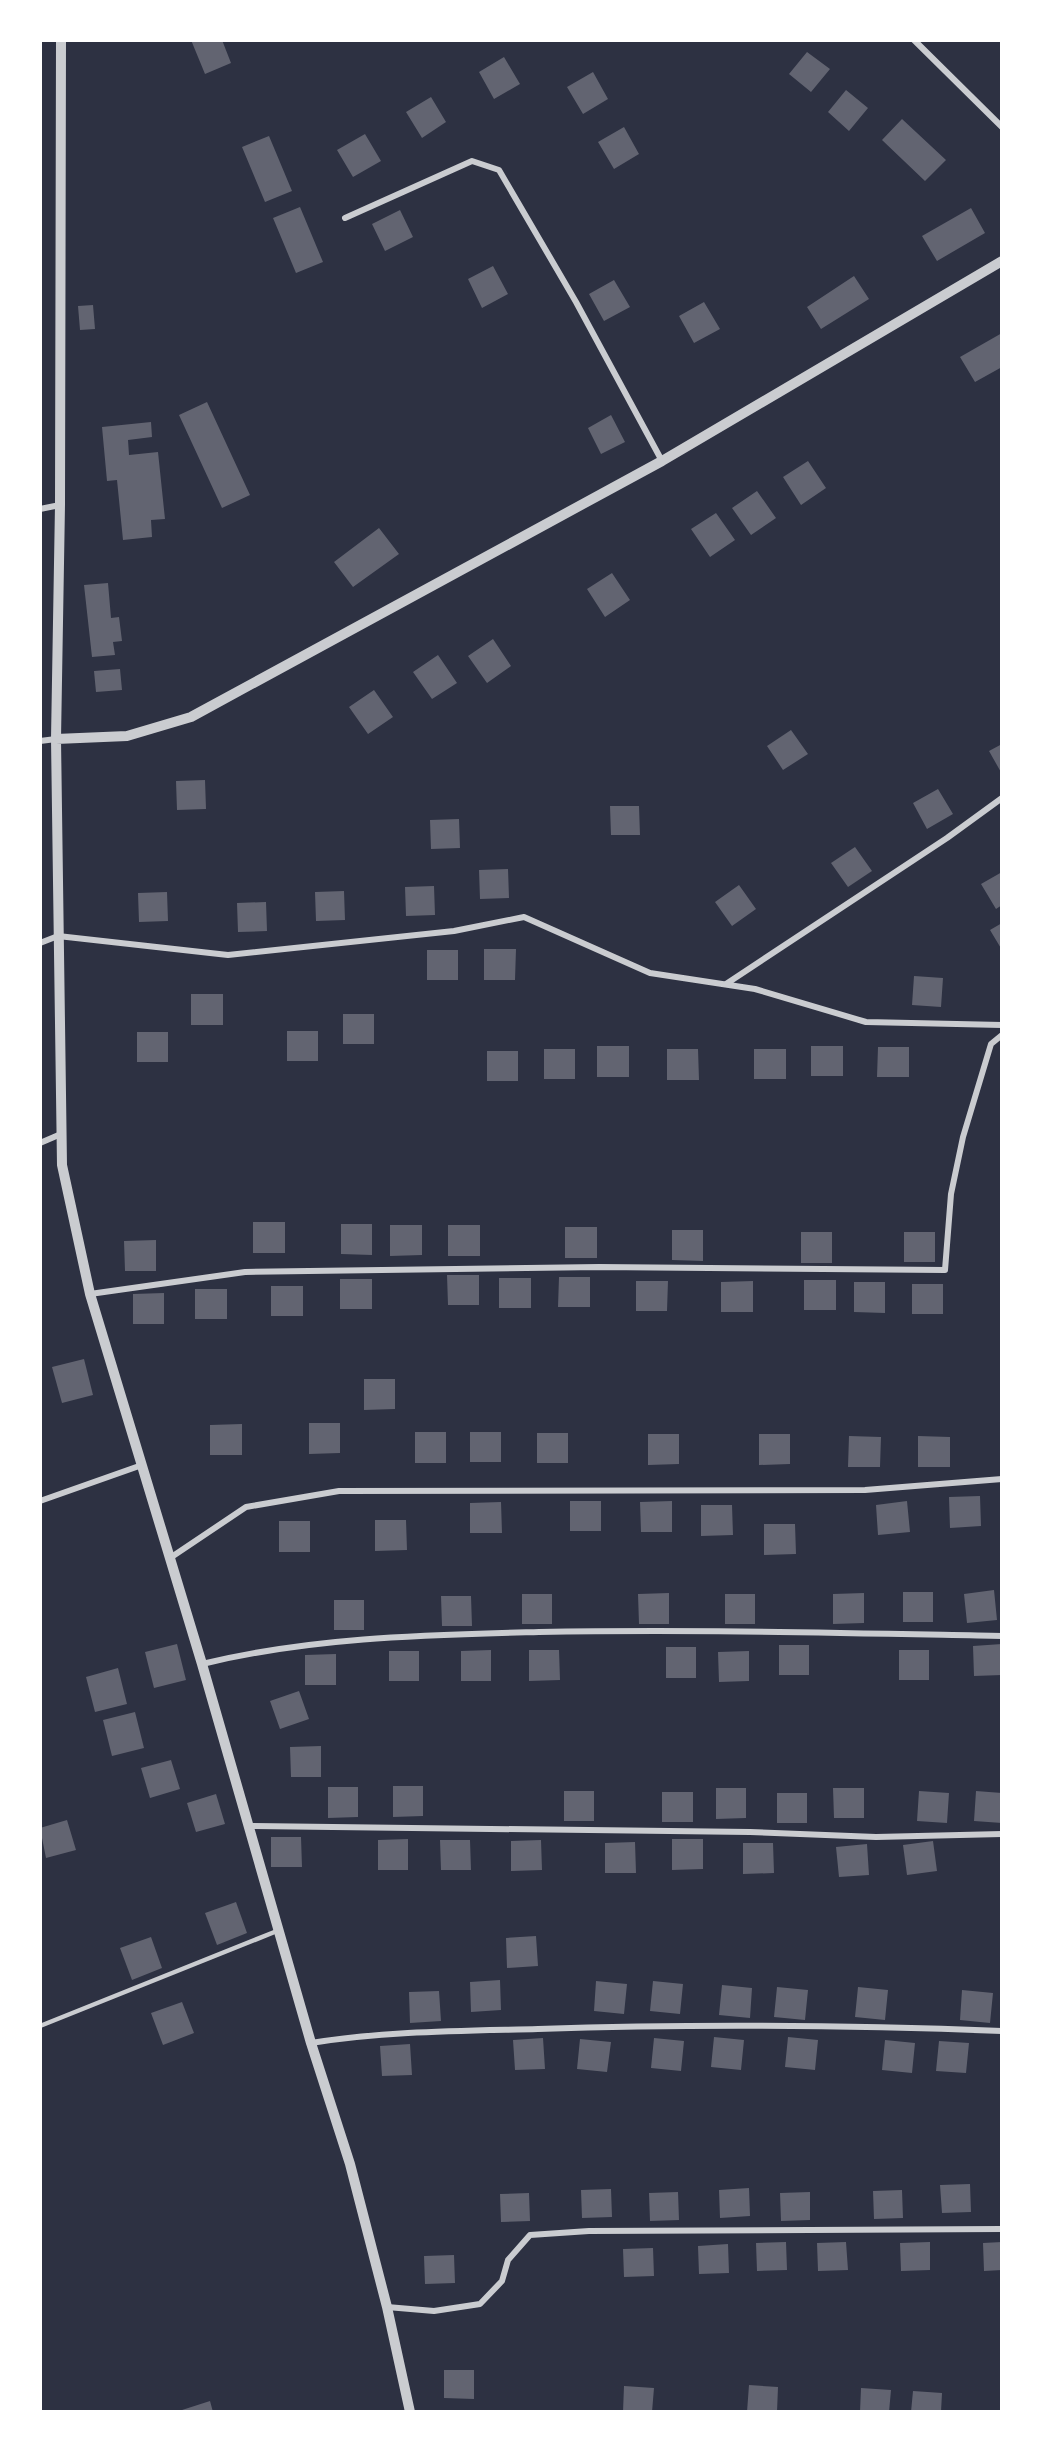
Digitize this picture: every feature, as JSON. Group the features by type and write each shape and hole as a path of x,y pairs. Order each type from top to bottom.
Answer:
{"street":[{"path":"61,40 60,505 56,739 62,1165 90,1294 202,1664 311,2043 350,2164 387,2307 410,2412"},
{"path":"914,40 1002,127"},
{"path":"345,218 471,161 499,170 576,302 662,461"},
{"path":"40,741 126,736 190,717 662,461 1002,261"},
{"path":"40,509 60,505"},
{"path":"725,984 947,838 1002,798"},
{"path":"40,943 58,936 228,955 454,931 524,917 650,973 755,989 866,1022 1002,1025"},
{"path":"90,1294 245,1272 576,1268 945,1270 951,1194 963,1137 991,1044 1002,1035"},
{"path":"40,1143 61,1134"},
{"path":"40,1501 142,1465"},
{"path":"170,1558 246,1507 339,1491 865,1490 1002,1479"},
{"path":"202,1664 245,1654 394,1635 749,1631 1002,1636"},
{"path":"249,1826 739,1832 876,1837 1002,1834"},
{"path":"311,2043 364,2034 577,2027 848,2025 1002,2031"},
{"path":"387,2307 434,2312 480,2304 502,2281 508,2260 531,2235 589,2231 1002,2229"}],"lane":[{"path":"40,2026 280,1930"}],"building":[{"path":"191,40 222,40 231,63 205,74"},
{"path":"807,52 830,69 811,92 789,74"},
{"path":"504,57 520,84 494,99 479,72"},
{"path":"593,72 608,99 583,114 567,87"},
{"path":"846,90 868,108 849,131 828,112"},
{"path":"431,97 446,122 422,138 406,112"},
{"path":"902,119 946,160 925,181 882,140"},
{"path":"624,127 639,154 614,169 598,142"},
{"path":"365,134 381,161 353,177 337,150"},
{"path":"269,136 292,191 265,202 242,147"},
{"path":"300,207 323,262 296,273 273,218"},
{"path":"971,208 985,233 937,261 922,236"},
{"path":"400,210 413,237 385,251 372,224"},
{"path":"493,266 508,294 482,308 468,279"},
{"path":"854,276 869,299 821,329 807,307"},
{"path":"614,280 630,307 604,321 589,294"},
{"path":"704,302 720,329 694,343 679,316"},
{"path":"93,305 95,329 80,330 78,306"},
{"path":"1002,333 1002,367 975,382 960,357"},
{"path":"207,402 250,495 222,508 179,415"},
{"path":"611,415 625,442 601,454 588,428"},
{"path":"151,422 152,437 128,440 129,455 158,452 165,519 151,520 152,537 123,540 117,480 107,481 102,427"},
{"path":"808,461 826,488 801,505 783,477"},
{"path":"757,491 776,518 751,535 732,508"},
{"path":"716,513 735,540 710,557 691,529"},
{"path":"379,528 399,554 353,587 334,562"},
{"path":"612,573 630,600 605,617 587,589"},
{"path":"108,583 111,618 119,617 122,641 113,642 115,655 92,657 84,585"},
{"path":"493,639 511,666 487,683 468,656"},
{"path":"438,655 457,683 432,699 413,672"},
{"path":"120,669 122,690 96,692 94,671"},
{"path":"374,690 393,717 368,734 349,707"},
{"path":"791,730 808,754 783,770 767,746"},
{"path":"1002,744 1002,774 989,751"},
{"path":"205,780 206,809 177,810 176,781"},
{"path":"938,789 953,814 927,829 913,803"},
{"path":"610,806 639,806 640,835 611,835"},
{"path":"459,819 460,848 431,849 430,820"},
{"path":"855,847 872,871 848,887 831,863"},
{"path":"508,869 509,898 480,899 479,870"},
{"path":"1002,872 1002,905 996,909 981,884"},
{"path":"739,885 756,909 732,926 715,902"},
{"path":"434,886 435,915 406,916 405,887"},
{"path":"344,891 345,920 316,921 315,892"},
{"path":"167,892 168,921 139,922 138,893"},
{"path":"266,902 267,931 238,932 237,903"},
{"path":"1002,923 1002,950 990,930"},
{"path":"484,949 516,949 515,980 484,980"},
{"path":"427,950 458,950 458,980 427,980"},
{"path":"914,976 943,978 941,1007 912,1005"},
{"path":"191,994 223,994 223,1025 191,1025"},
{"path":"343,1014 374,1014 374,1044 343,1044"},
{"path":"287,1031 318,1031 318,1061 287,1061"},
{"path":"137,1032 168,1032 168,1062 137,1062"},
{"path":"597,1046 629,1046 629,1077 597,1077"},
{"path":"811,1046 843,1046 843,1076 811,1076"},
{"path":"878,1047 909,1047 909,1077 877,1077"},
{"path":"544,1049 575,1049 575,1079 544,1079"},
{"path":"667,1049 698,1049 699,1080 667,1080"},
{"path":"754,1049 786,1049 786,1079 754,1079"},
{"path":"487,1051 518,1051 518,1081 487,1081"},
{"path":"253,1222 285,1222 285,1253 253,1253"},
{"path":"341,1224 372,1224 372,1255 341,1254"},
{"path":"390,1225 422,1225 422,1255 390,1256"},
{"path":"448,1225 480,1225 480,1256 448,1256"},
{"path":"565,1227 597,1227 597,1258 565,1258"},
{"path":"672,1230 703,1230 703,1261 672,1260"},
{"path":"801,1232 832,1232 832,1263 801,1263"},
{"path":"904,1232 935,1232 935,1262 904,1262"},
{"path":"156,1240 156,1271 125,1271 124,1241"},
{"path":"447,1275 479,1275 479,1305 448,1305"},
{"path":"559,1277 590,1277 590,1307 558,1307"},
{"path":"499,1278 531,1278 531,1308 499,1308"},
{"path":"340,1279 372,1279 372,1309 340,1309"},
{"path":"804,1280 836,1280 836,1310 804,1310"},
{"path":"636,1281 668,1281 667,1311 636,1311"},
{"path":"753,1281 753,1312 721,1312 721,1282"},
{"path":"854,1282 885,1282 885,1313 854,1312"},
{"path":"912,1284 943,1284 943,1314 912,1314"},
{"path":"271,1286 303,1286 303,1316 271,1316"},
{"path":"195,1289 227,1289 227,1319 195,1319"},
{"path":"164,1293 164,1324 133,1324 133,1294"},
{"path":"84,1359 93,1395 62,1403 52,1367"},
{"path":"364,1379 395,1379 395,1409 364,1410"},
{"path":"309,1423 340,1423 340,1453 309,1454"},
{"path":"242,1424 242,1455 210,1455 210,1425"},
{"path":"415,1432 446,1432 446,1463 415,1463"},
{"path":"470,1432 501,1432 501,1462 470,1462"},
{"path":"537,1433 568,1433 568,1463 537,1463"},
{"path":"648,1434 679,1434 679,1464 648,1465"},
{"path":"759,1434 790,1434 790,1464 759,1465"},
{"path":"849,1436 881,1437 880,1467 848,1467"},
{"path":"918,1436 950,1437 950,1467 918,1467"},
{"path":"980,1496 981,1526 950,1528 949,1497"},
{"path":"570,1501 601,1501 601,1531 570,1531"},
{"path":"672,1501 672,1532 641,1532 640,1502"},
{"path":"907,1501 910,1532 878,1535 876,1505"},
{"path":"501,1502 502,1533 470,1533 470,1503"},
{"path":"701,1505 732,1505 733,1535 701,1536"},
{"path":"375,1520 406,1520 407,1550 375,1551"},
{"path":"279,1521 310,1521 310,1552 279,1552"},
{"path":"764,1524 795,1524 796,1554 764,1555"},
{"path":"994,1590 997,1620 967,1623 964,1594"},
{"path":"903,1592 933,1592 933,1622 903,1622"},
{"path":"669,1593 669,1624 639,1624 638,1594"},
{"path":"864,1593 864,1623 833,1624 833,1594"},
{"path":"522,1594 552,1594 552,1624 522,1624"},
{"path":"725,1594 755,1594 755,1624 725,1624"},
{"path":"441,1596 471,1596 472,1626 442,1626"},
{"path":"334,1600 364,1600 364,1630 334,1630"},
{"path":"177,1644 186,1680 154,1688 145,1652"},
{"path":"1002,1644 1002,1675 974,1676 973,1646"},
{"path":"779,1645 809,1645 809,1675 779,1675"},
{"path":"666,1647 696,1647 696,1678 666,1678"},
{"path":"491,1650 491,1681 461,1681 461,1651"},
{"path":"529,1650 559,1650 560,1680 529,1681"},
{"path":"899,1650 929,1650 929,1680 899,1680"},
{"path":"389,1651 419,1651 419,1681 389,1681"},
{"path":"749,1651 749,1681 719,1682 718,1652"},
{"path":"336,1654 336,1685 305,1685 305,1655"},
{"path":"118,1668 127,1704 95,1712 86,1677"},
{"path":"299,1691 309,1719 280,1729 270,1701"},
{"path":"135,1712 144,1748 112,1756 103,1720"},
{"path":"321,1746 321,1777 291,1777 290,1747"},
{"path":"171,1760 180,1789 150,1798 141,1768"},
{"path":"393,1786 423,1786 423,1816 393,1817"},
{"path":"328,1787 358,1787 358,1817 328,1818"},
{"path":"716,1788 746,1788 746,1818 716,1819"},
{"path":"833,1788 864,1788 864,1818 834,1818"},
{"path":"564,1791 594,1791 594,1821 564,1821"},
{"path":"919,1791 949,1793 947,1823 917,1821"},
{"path":"976,1791 1002,1793 1002,1823 974,1821"},
{"path":"662,1792 693,1792 693,1822 662,1822"},
{"path":"777,1793 807,1793 807,1823 777,1823"},
{"path":"216,1794 225,1824 196,1832 187,1803"},
{"path":"67,1820 76,1850 46,1858 40,1828"},
{"path":"271,1837 301,1837 302,1867 271,1867"},
{"path":"408,1839 408,1870 378,1870 378,1840"},
{"path":"672,1839 703,1839 703,1869 672,1870"},
{"path":"440,1840 470,1840 471,1870 441,1870"},
{"path":"541,1840 542,1870 511,1871 511,1841"},
{"path":"933,1841 937,1871 907,1875 903,1845"},
{"path":"635,1842 636,1873 605,1873 605,1843"},
{"path":"743,1843 773,1843 774,1873 743,1874"},
{"path":"867,1844 869,1875 839,1877 836,1847"},
{"path":"236,1902 247,1933 217,1945 205,1913"},
{"path":"536,1936 538,1966 507,1968 506,1938"},
{"path":"151,1937 162,1968 132,1980 120,1948"},
{"path":"500,1980 501,2010 471,2012 470,1982"},
{"path":"596,1981 627,1984 624,2014 594,2011"},
{"path":"653,1981 683,1984 680,2014 650,2011"},
{"path":"722,1985 752,1988 750,2018 719,2015"},
{"path":"777,1987 808,1990 805,2020 774,2017"},
{"path":"858,1987 888,1990 885,2020 855,2017"},
{"path":"962,1990 993,1993 990,2023 960,2020"},
{"path":"439,1991 441,2021 410,2023 409,1992"},
{"path":"182,2002 194,2033 163,2045 151,2013"},
{"path":"714,2037 744,2040 741,2070 711,2067"},
{"path":"788,2037 818,2040 815,2070 785,2067"},
{"path":"543,2038 545,2069 515,2070 513,2040"},
{"path":"654,2038 684,2041 681,2071 651,2068"},
{"path":"580,2039 611,2042 607,2072 577,2069"},
{"path":"885,2040 915,2043 912,2073 882,2070"},
{"path":"939,2041 969,2043 966,2073 936,2071"},
{"path":"410,2044 412,2075 382,2076 380,2046"},
{"path":"970,2184 971,2212 942,2213 940,2185"},
{"path":"749,2188 750,2216 720,2218 719,2190"},
{"path":"611,2189 612,2217 582,2218 581,2190"},
{"path":"902,2190 903,2218 874,2219 873,2191"},
{"path":"678,2192 679,2220 650,2221 649,2193"},
{"path":"810,2192 810,2220 781,2221 780,2193"},
{"path":"529,2193 530,2221 501,2222 500,2194"},
{"path":"786,2242 787,2270 757,2271 756,2243"},
{"path":"846,2242 848,2270 818,2271 817,2243"},
{"path":"930,2242 930,2270 901,2271 900,2243"},
{"path":"1002,2242 1002,2270 984,2271 983,2243"},
{"path":"728,2244 729,2273 699,2274 698,2246"},
{"path":"653,2248 654,2276 624,2277 623,2249"},
{"path":"454,2255 455,2283 425,2284 424,2256"},
{"path":"444,2370 474,2370 474,2399 444,2398"},
{"path":"749,2385 778,2387 777,2412 747,2412"},
{"path":"624,2386 654,2388 652,2412 623,2412"},
{"path":"861,2388 891,2390 889,2412 860,2412"},
{"path":"913,2391 942,2393 941,2412 911,2412"},
{"path":"210,2401 213,2412 183,2412 182,2410"}]}
